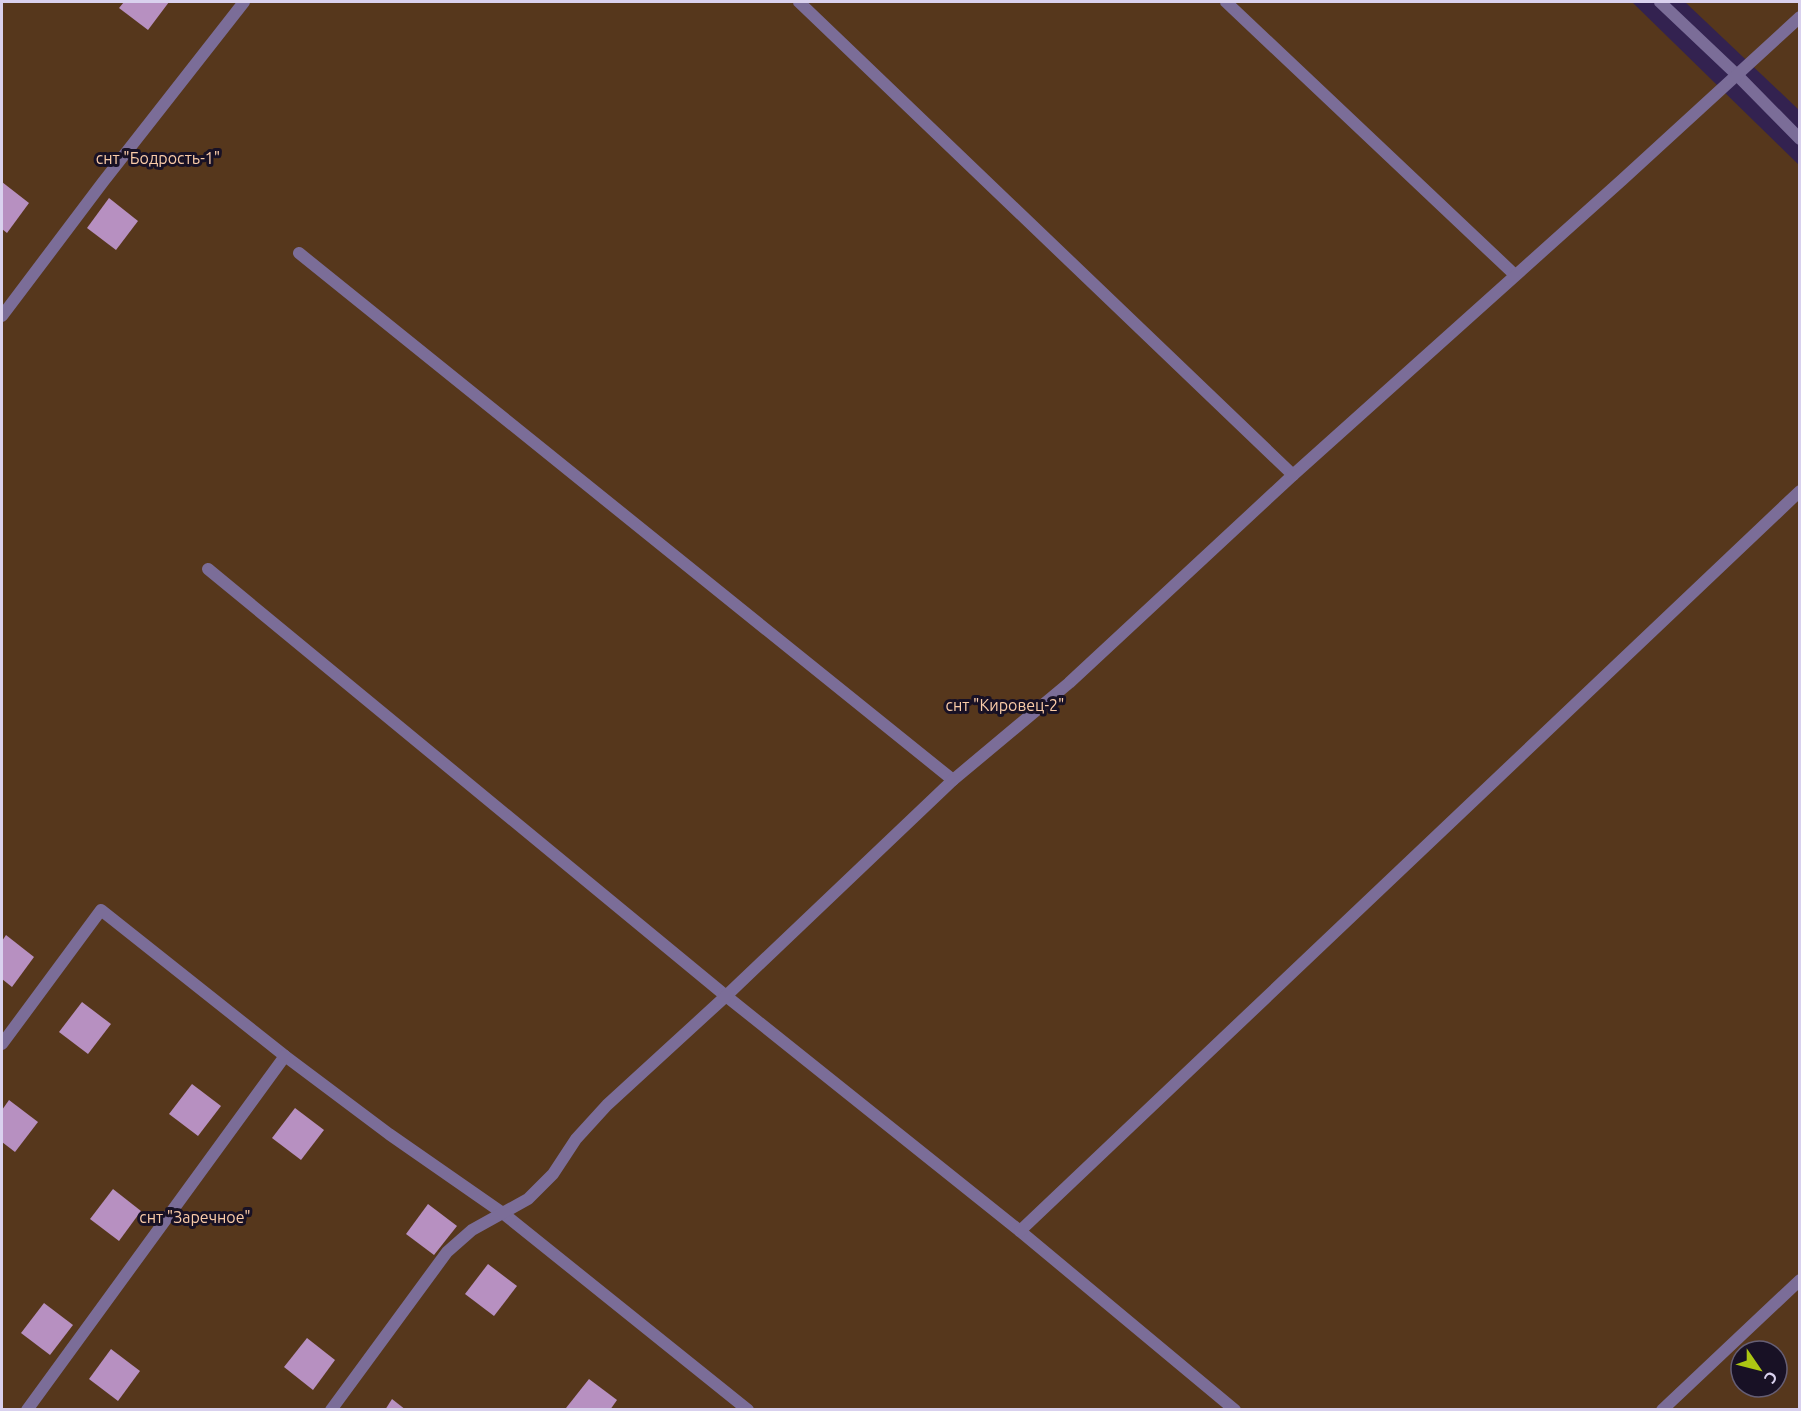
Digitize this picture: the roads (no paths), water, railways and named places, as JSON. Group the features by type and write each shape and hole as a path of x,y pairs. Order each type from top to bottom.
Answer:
{"street":[{"path":"2,316 103,182 244,2"},
{"path":"799,2 1293,475"},
{"path":"1226,2 1515,275"},
{"path":"1660,2 1800,139"},
{"path":"330,1410 447,1252 472,1230 528,1199 553,1174 576,1139 607,1105 726,996 953,780 1069,683 1293,475 1800,17"},
{"path":"299,253 953,780"},
{"path":"1020,1232 1800,491"},
{"path":"208,569 726,996 1020,1232 1235,1410"},
{"path":"2,1044 101,910 285,1056 389,1134 504,1214 747,1410"},
{"path":"27,1410 285,1056"},
{"path":"1662,1410 1800,1280"}],"park label":[{"name":"снт \"Бодрость-1\"","path":"158,158"},
{"name":"снт \"Кировец-2\"","path":"1005,705"},
{"name":"снт \"Заречное\"","path":"195,1217"}]}
